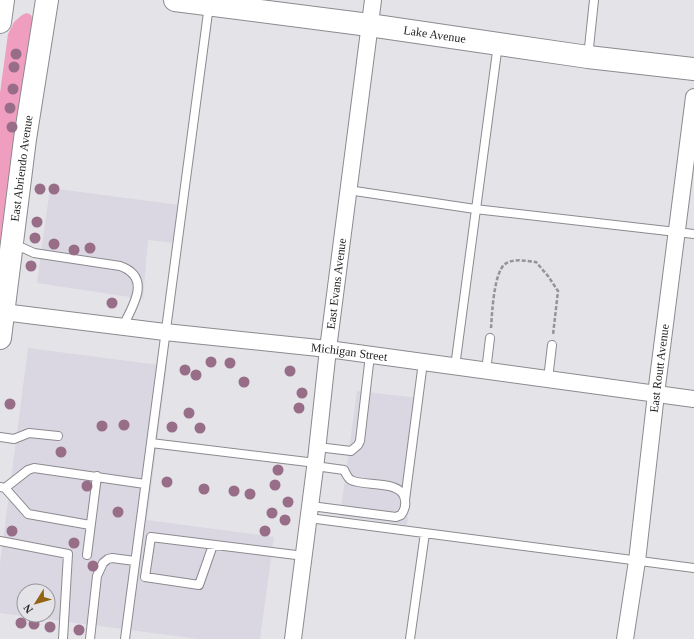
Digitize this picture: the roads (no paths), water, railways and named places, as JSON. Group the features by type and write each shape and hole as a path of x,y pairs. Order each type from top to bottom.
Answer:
{"street":[{"path":"0,22 3,0"},
{"name":"East Abriendo Avenue","path":"0,338 2,311 25,139 47,0"},
{"name":"Lake Avenue","path":"175,0 209,2 588,57 694,69"},
{"name":"East Evans Avenue","path":"293,639 316,464 328,349 373,0"},
{"name":"East Routt Avenue","path":"625,639 637,561 656,394 694,97"},
{"name":"Michigan Street","path":"2,311 165,332 328,349 694,399"}],"lane":[{"path":"588,57 594,0"},
{"path":"125,639 209,2"},
{"path":"455,367 498,44"},
{"path":"348,190 475,208 694,234"},
{"path":"12,243 34,253 120,266 129,270 137,280 138,291 123,326"},
{"path":"486,371 490,338"},
{"path":"548,379 552,345"},
{"path":"318,447 345,452 350,451 358,445 360,441 370,355"},
{"path":"310,512 339,510 399,517 403,512 423,362"},
{"path":"0,437 14,439 29,433 58,436"},
{"path":"151,443 316,464 344,470 348,478 354,481 390,486 400,492 405,501"},
{"path":"90,525 28,514 2,488 28,470 34,468 145,484"},
{"path":"87,555 97,476"},
{"path":"310,512 425,533 694,568"},
{"path":"410,639 425,533"},
{"path":"213,545 199,585 146,578 151,537 304,556"},
{"path":"0,541 68,554 63,639"},
{"path":"90,639 98,576 103,563 112,558 135,561"}]}
